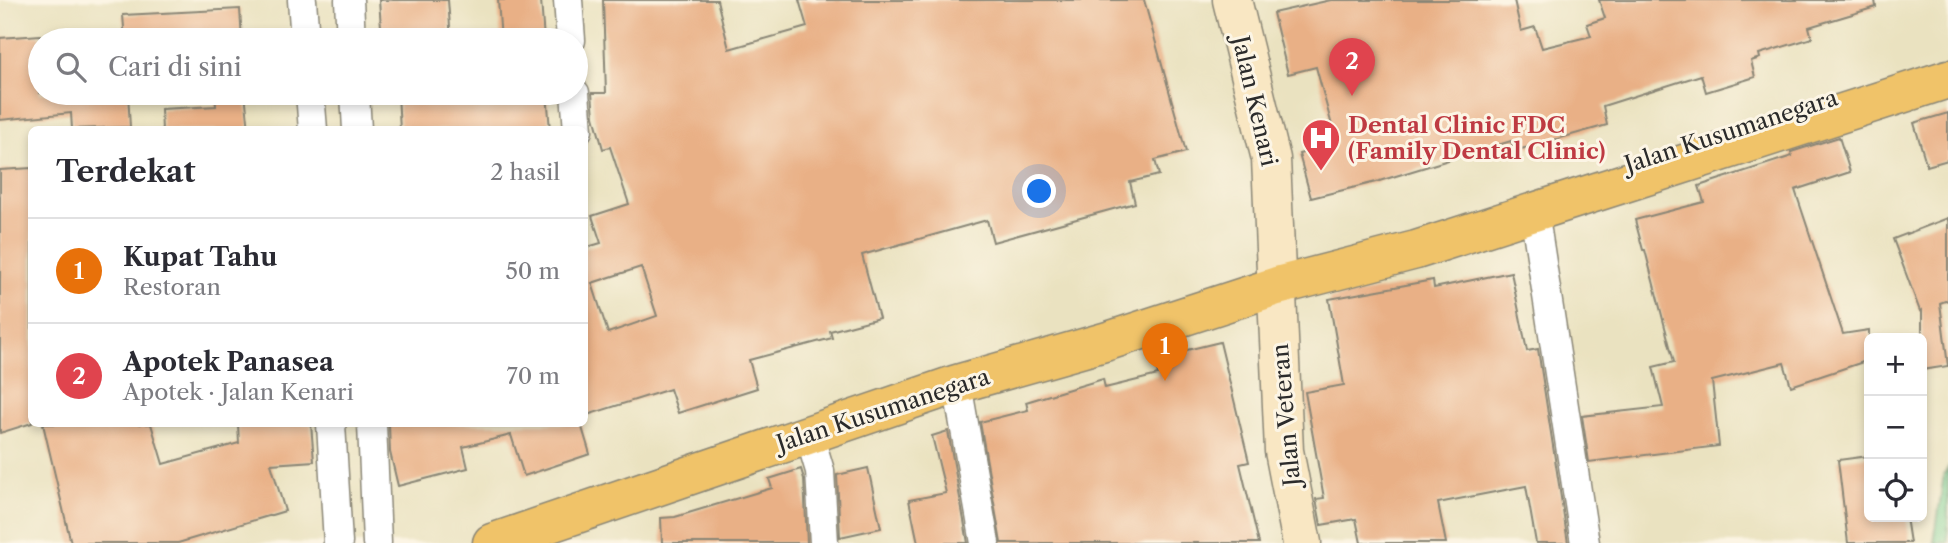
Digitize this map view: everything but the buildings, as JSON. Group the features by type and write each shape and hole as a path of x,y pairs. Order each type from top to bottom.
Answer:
{"main road":[{"name":"Jalan Kenari","path":"1232,0 1272,159 1277,286"},
{"name":"Jalan Kusumanegara","path":"1277,286 1411,233 1948,61"},
{"name":"Jalan Kusumanegara","path":"492,543 957,384 1108,341 1277,286 1416,250 1948,79"},
{"name":"Jalan Veteran","path":"1277,286 1284,450 1302,543"}],"street":[{"path":"302,0 304,28"},
{"path":"349,0 350,28"},
{"path":"568,0 570,28"},
{"path":"311,105 313,126"},
{"path":"356,105 358,126"},
{"path":"576,105 578,126"},
{"path":"1534,211 1585,543"},
{"path":"957,384 985,543"},
{"path":"331,427 338,543"},
{"path":"372,427 377,543"},
{"path":"809,434 820,471 824,543"}],"green space":[{"path":"1948,468 1948,543 1934,543 1944,475"}],"place":[{"name":"Apotek Panasea","path":"1352,96"},
{"name":"Dental Clinic FDC (Family Dental Clinic)","path":"1321,172"},
{"name":"Kupat Tahu","path":"1165,381"}]}
